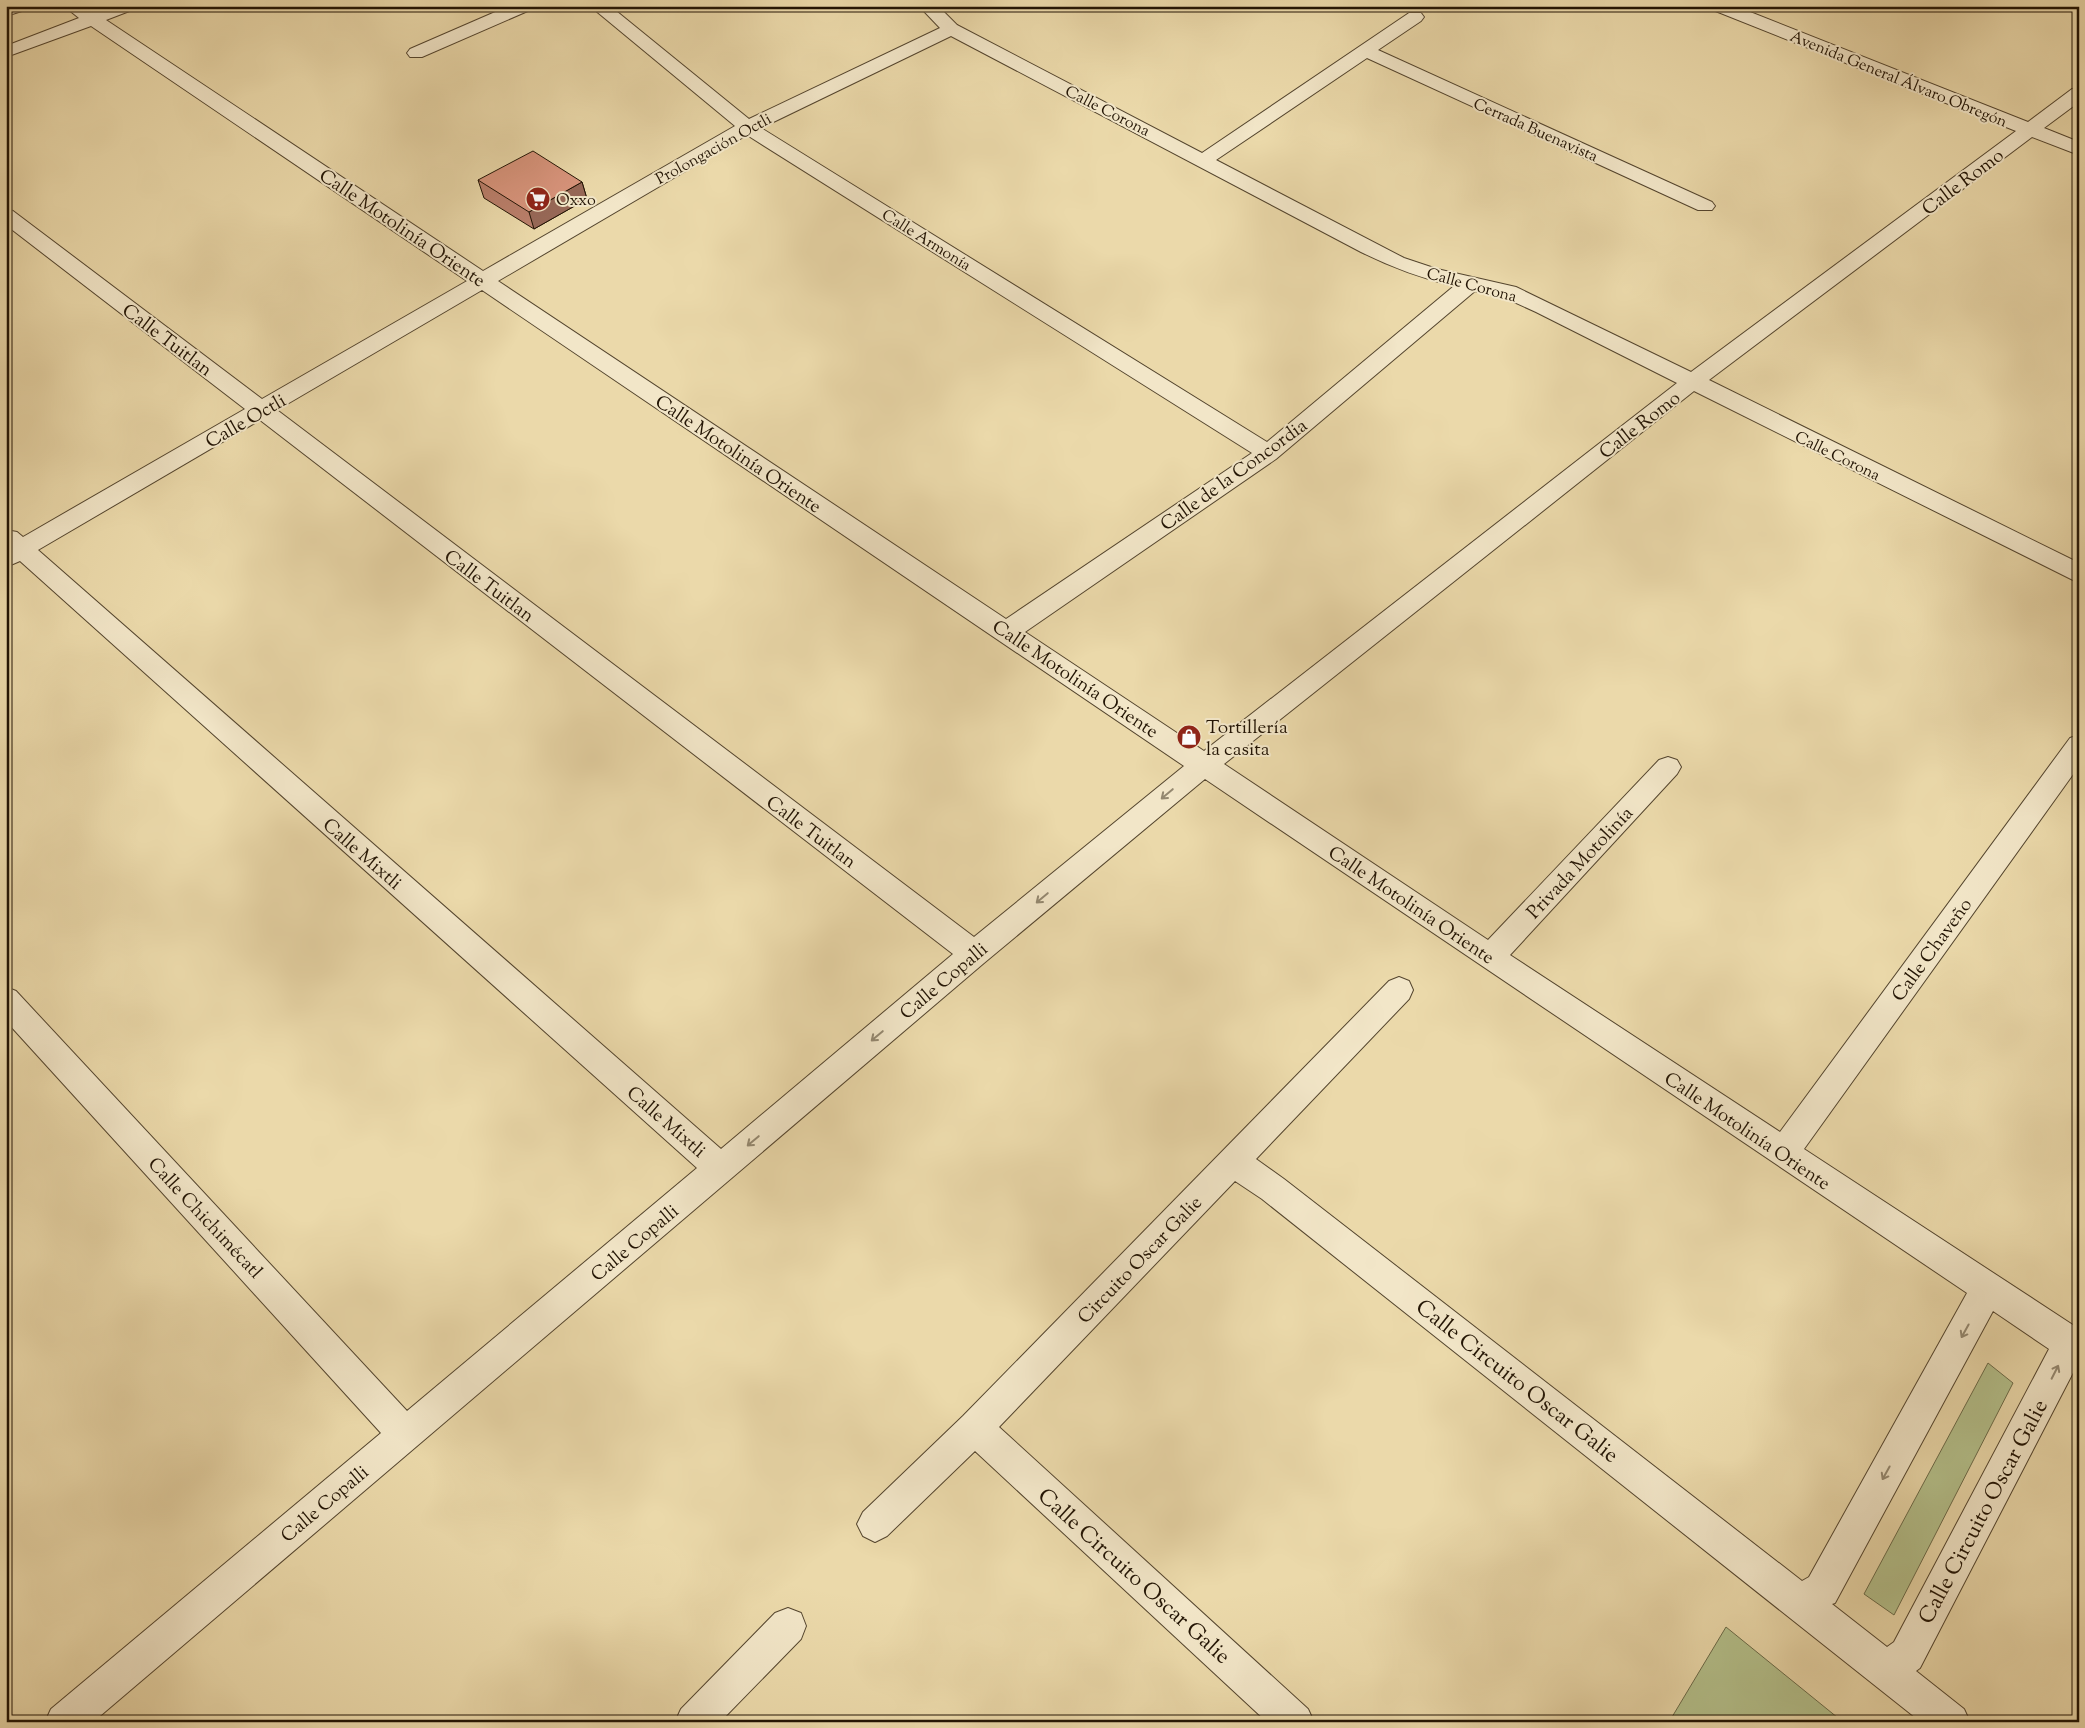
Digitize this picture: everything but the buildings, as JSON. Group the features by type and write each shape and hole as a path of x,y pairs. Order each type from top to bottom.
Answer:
{"street":[{"path":"6,11 19,6"},
{"path":"6,52 83,13 126,6"},
{"path":"416,53 524,6"},
{"name":"Calle Armonía","path":"600,6 747,127 1268,453"},
{"name":"Calle Corona","path":"928,6 951,29 1397,262 1431,274 1509,292 1543,307 2079,574"},
{"name":"Avenida General Álvaro Obregón","path":"1719,6 2079,150"},
{"name":"Calle Motolinía Oriente","path":"83,13 1490,957 2074,1346"},
{"path":"1204,160 1415,17"},
{"name":"Prolongación Octli","path":"482,280 747,127 951,29"},
{"name":"Cerrada Buenavista","path":"1366,51 1705,206"},
{"name":"Calle Romo","path":"1206,765 1692,382 2079,93"},
{"name":"Calle Tuitlan","path":"6,215 974,954"},
{"name":"Calle Octli","path":"11,548 261,410 482,280"},
{"name":"Calle de la Concordia","path":"1006,632 1268,453 1472,282"},
{"name":"Calle Mixtli","path":"11,548 720,1169"},
{"name":"Calle Chaveño","path":"1783,1153 2079,745"},
{"name":"Calle Copalli","path":"64,1722 974,954 1206,765"},
{"name":"Privada Motolinía","path":"1490,957 1668,767"},
{"name":"Circuito Oscar Galie","path":"875,1524 975,1428 1399,990"},
{"name":"Calle Chichimécatl","path":"6,1000 405,1434"},
{"name":"Calle Circuito Oscar Galie","path":"1234,1162 1273,1189 1799,1600 1885,1671 1951,1722"},
{"path":"1799,1600 1822,1590 1988,1288"},
{"name":"Calle Circuito Oscar Galie","path":"1885,1671 1907,1655 2074,1346"},
{"name":"Calle Circuito Oscar Galie","path":"975,1428 1295,1722"},
{"path":"694,1722 788,1626"}],"green space":[{"path":"1988,1363 2013,1383 1894,1615 1864,1594"},
{"path":"1726,1627 1843,1722 1669,1722"}],"place":[{"name":"Oxxo","path":"538,199"},
{"name":"Tortillería la casita","path":"1189,737"}]}
